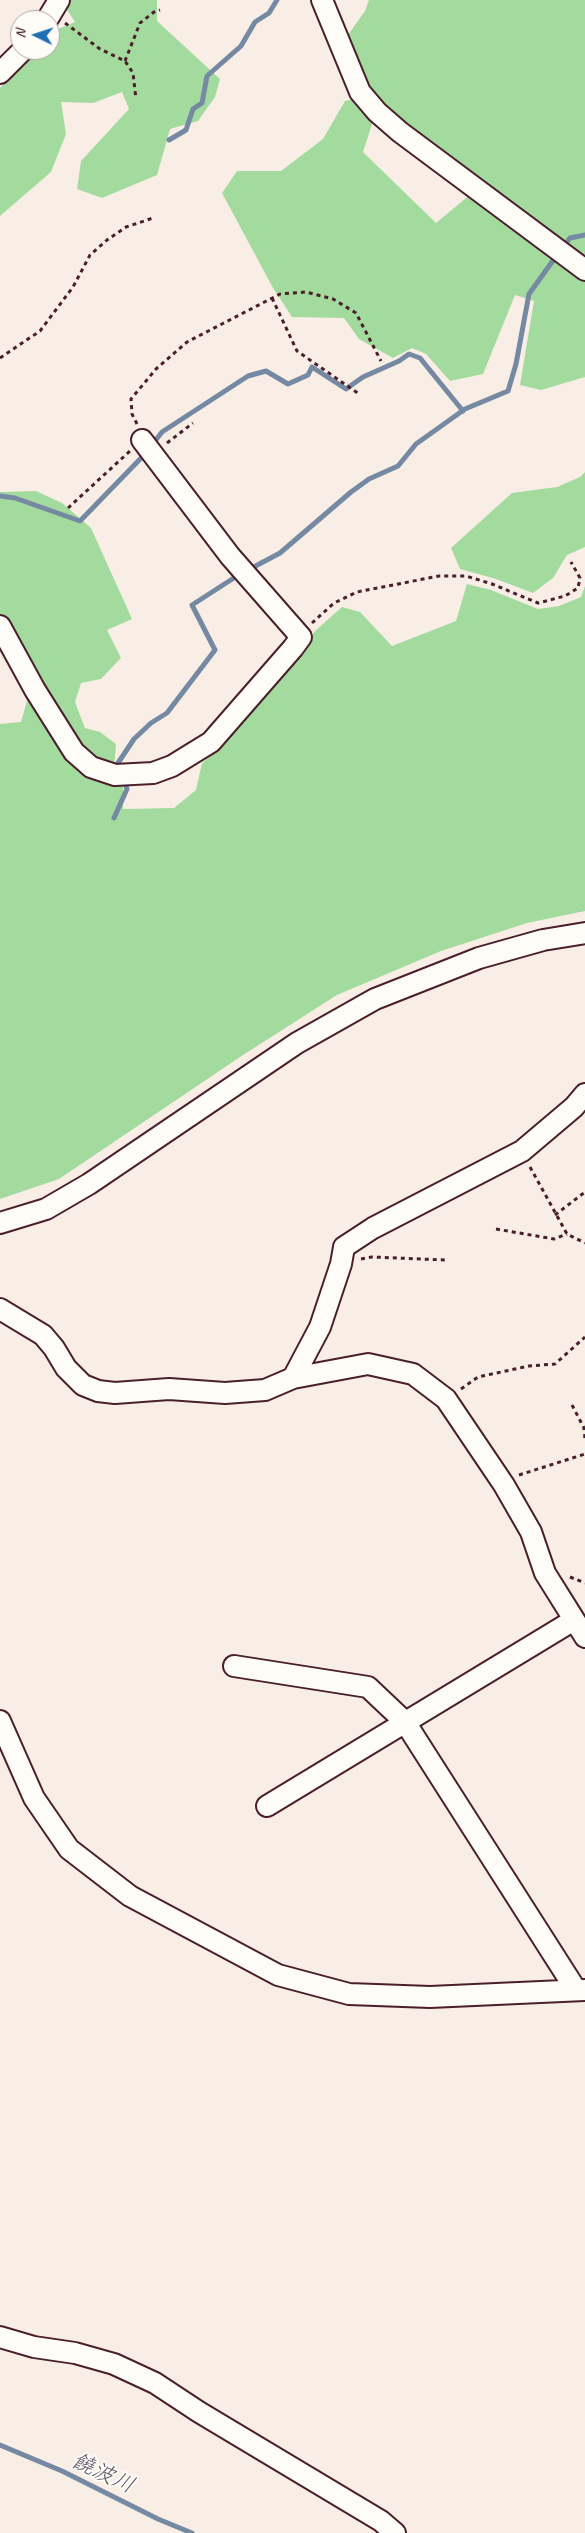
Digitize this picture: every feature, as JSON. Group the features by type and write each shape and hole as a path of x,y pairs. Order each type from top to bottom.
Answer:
{"street":[{"path":"322,0 360,92 377,112 400,132 577,264"},
{"path":"0,73 13,60"},
{"path":"0,626 35,690 74,752 92,768 115,775 140,774 172,766 211,742 301,637 236,563 147,447"},
{"path":"0,1223 46,1209 89,1184 297,1043 375,999 479,958 543,940 585,933"},
{"path":"293,1378 320,1327 341,1264 344,1247 373,1228 522,1151 574,1107 585,1094"},
{"path":"0,1309 43,1335 54,1348 66,1368 83,1385 98,1391 115,1393 169,1389 225,1393 265,1390 293,1378 368,1364 413,1374 446,1399 504,1485 532,1532 545,1573 585,1637"},
{"path":"267,1806 574,1620"},
{"path":"234,1666 368,1687 405,1722 580,1990"},
{"path":"0,1721 34,1798 69,1849 130,1896 278,1975 349,1994 430,1997 580,1990"},
{"path":"0,2337 34,2347 74,2353 114,2364 155,2382 200,2412 381,2521 395,2533"}],"path":[{"path":"125,61 140,23 154,12 160,10"},
{"path":"60,17 100,49 125,61 133,73 136,99"},
{"path":"0,358 40,331 73,287 90,255 126,227 153,218"},
{"path":"147,447 132,414 131,399 156,369 187,342 280,294 306,292 333,300 356,313 381,361"},
{"path":"272,298 297,351 359,394"},
{"path":"68,508 147,447 193,423"},
{"path":"301,637 311,624 334,603 357,592 404,581 439,576 466,576 492,584 538,603 565,596 578,588 580,578 571,562"},
{"path":"522,1151 567,1234 585,1243"},
{"path":"556,1215 585,1192"},
{"path":"496,1229 554,1239 567,1234"},
{"path":"341,1264 372,1256 446,1260"},
{"path":"446,1399 478,1377 529,1366 555,1364 585,1337"},
{"path":"572,1405 584,1428 585,1439"},
{"path":"504,1485 516,1476 585,1454"}],"green space":[{"path":"69,0 157,0 157,21 220,79 215,97 198,121 170,129 157,175 102,198 77,189 81,161 129,109 122,92 93,103 61,102 66,134 51,172 0,216 0,88 26,60 60,60 60,28 75,22 66,8"},
{"path":"369,0 585,0 585,260 387,114 368,88 345,39 365,11"},
{"path":"357,98 373,121 363,152 436,223 471,194 585,277 585,377 541,390 520,385 534,301 515,295 483,374 450,381 426,354 412,348 393,358 359,339 344,318 292,317 273,288 222,193 237,171 281,171 323,139 345,101"},
{"path":"585,472 585,547 567,555 553,578 533,593 496,579 460,569 451,548 512,493 557,487 580,477"},
{"path":"36,491 62,503 91,528 132,619 107,630 121,658 101,679 81,683 75,702 85,728 100,732 116,744 114,768 92,762 0,616 0,492"},
{"path":"467,584 491,590 538,609 559,606 581,597 585,586 585,911 527,923 441,951 337,995 243,1055 59,1179 0,1199 0,724 21,722 29,694 76,764 123,782 123,809 174,808 196,790 202,763 223,746 316,630 342,607 360,612 392,646 456,621"}],"waterway":[{"path":"169,140 186,130 193,109 202,103 207,76 241,46 255,22 269,13 277,0"},
{"path":"562,248 570,238 585,235"},
{"path":"248,570 280,553 351,492 369,479 398,466 416,444 465,409 508,391 516,364 529,294 557,255"},
{"path":"151,446 162,432 248,376 266,371 288,384 308,375 312,367 346,389 363,377 399,361 409,354 420,358 463,411"},
{"path":"0,496 15,498 80,521 146,453"},
{"path":"120,769 118,763 134,739 151,723 167,713 215,650 192,605 240,574"},
{"path":"114,818 127,789 124,780"},
{"name":"饒波川","path":"0,2445 62,2471 158,2519 192,2533"}]}
